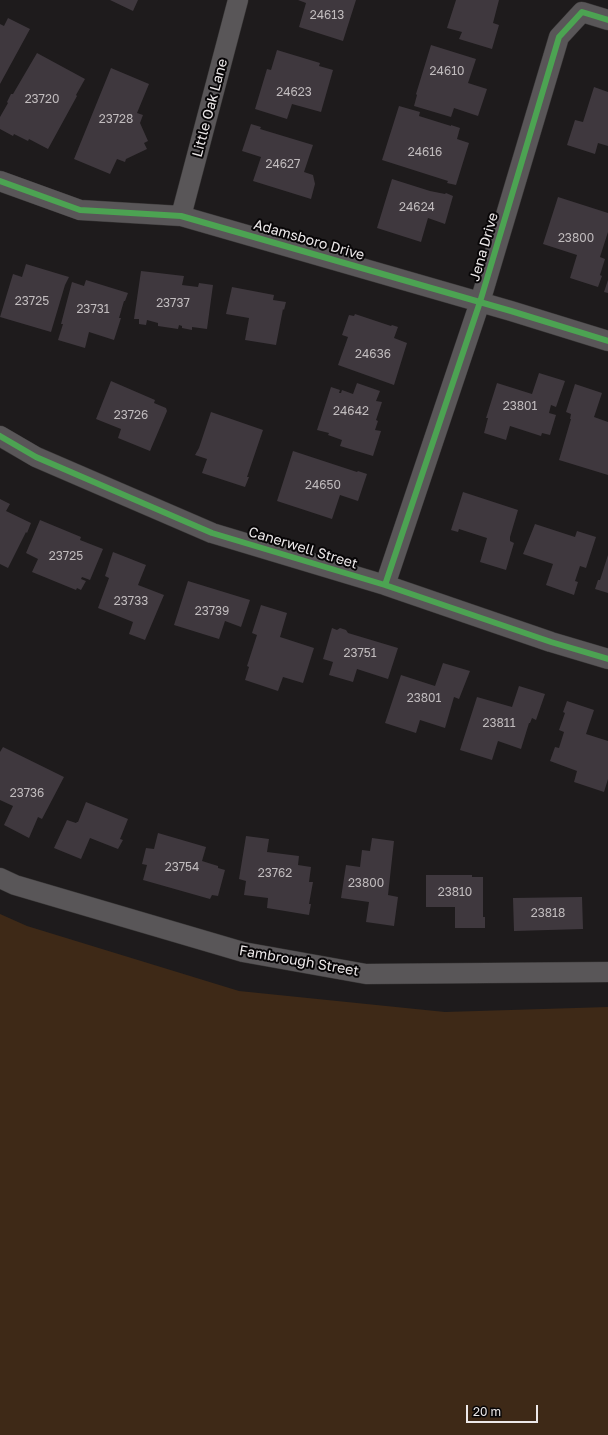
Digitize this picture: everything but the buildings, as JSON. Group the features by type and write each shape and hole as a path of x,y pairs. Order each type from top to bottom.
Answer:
{"street":[{"name":"Little Oak Lane","path":"181,216 238,0"},
{"name":"Jena Drive","path":"385,585 480,302 559,37 582,12 608,20"},
{"name":"Adamsboro Drive","path":"0,181 80,210 181,216 480,302 608,341"},
{"name":"Canerwell Street","path":"0,436 36,457 212,534 385,585 551,642 608,659"},
{"name":"Fambrough Street","path":"0,878 15,885 243,952 366,974 608,972"}],"shaded area":[{"path":"0,914 27,926 239,991 445,1012 608,1007 608,1435 0,1435"}],"cycle path":[{"path":"385,585 480,302 559,37 582,12 608,20"},
{"path":"0,181 80,210 181,216 511,311 608,341"},
{"path":"0,436 36,457 212,533 385,585 551,642 608,659"}]}
